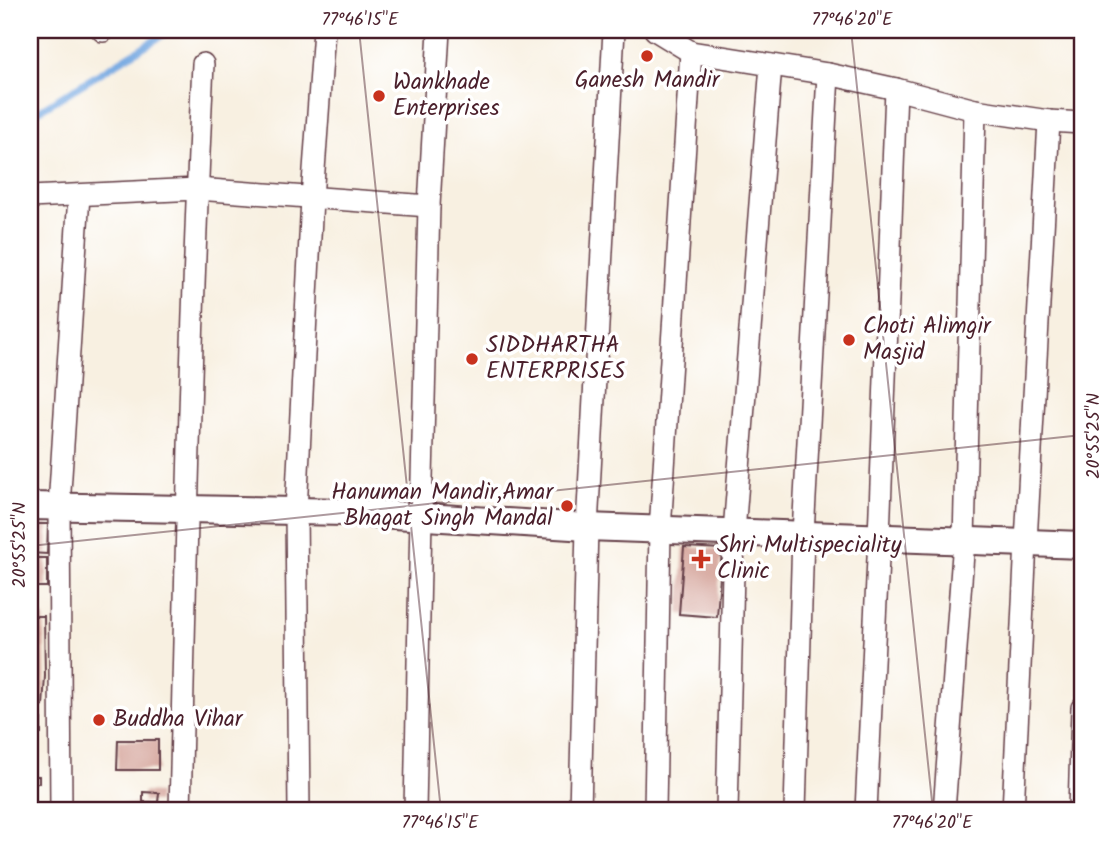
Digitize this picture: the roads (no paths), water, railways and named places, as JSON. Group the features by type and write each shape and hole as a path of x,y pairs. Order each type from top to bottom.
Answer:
{"street":[{"path":"299,811 296,511 312,198 324,30"},
{"path":"415,811 429,206 439,30"},
{"path":"580,811 587,527 614,30"},
{"path":"655,30 691,52 828,74 975,110 1082,123"},
{"path":"654,811 660,530 691,52"},
{"path":"180,811 187,509 203,64"},
{"path":"727,811 734,532 771,65"},
{"path":"795,811 803,534 828,74"},
{"path":"866,811 896,89"},
{"path":"944,811 964,540 975,110"},
{"path":"1013,811 1049,121"},
{"path":"30,197 197,189 429,206"},
{"path":"61,811 59,507 79,195"},
{"path":"30,506 346,512 587,527 1082,545"},
{"path":"1079,811 1082,708"}],"waterway":[{"path":"30,116 171,30"}],"place":[{"name":"Ganesh Mandir","path":"647,56"},
{"name":"Wankhade Enterprises","path":"379,96"},
{"name":"Choti Alimgir Masjid","path":"849,340"},
{"name":"SIDDHARTHA ENTERPRISES","path":"472,359"},
{"name":"Hanuman Mandir,Amar Bhagat Singh Mandal","path":"567,506"},
{"name":"Shri Multispeciality Clinic","path":"701,559"},
{"name":"Buddha Vihar","path":"99,720"}]}
